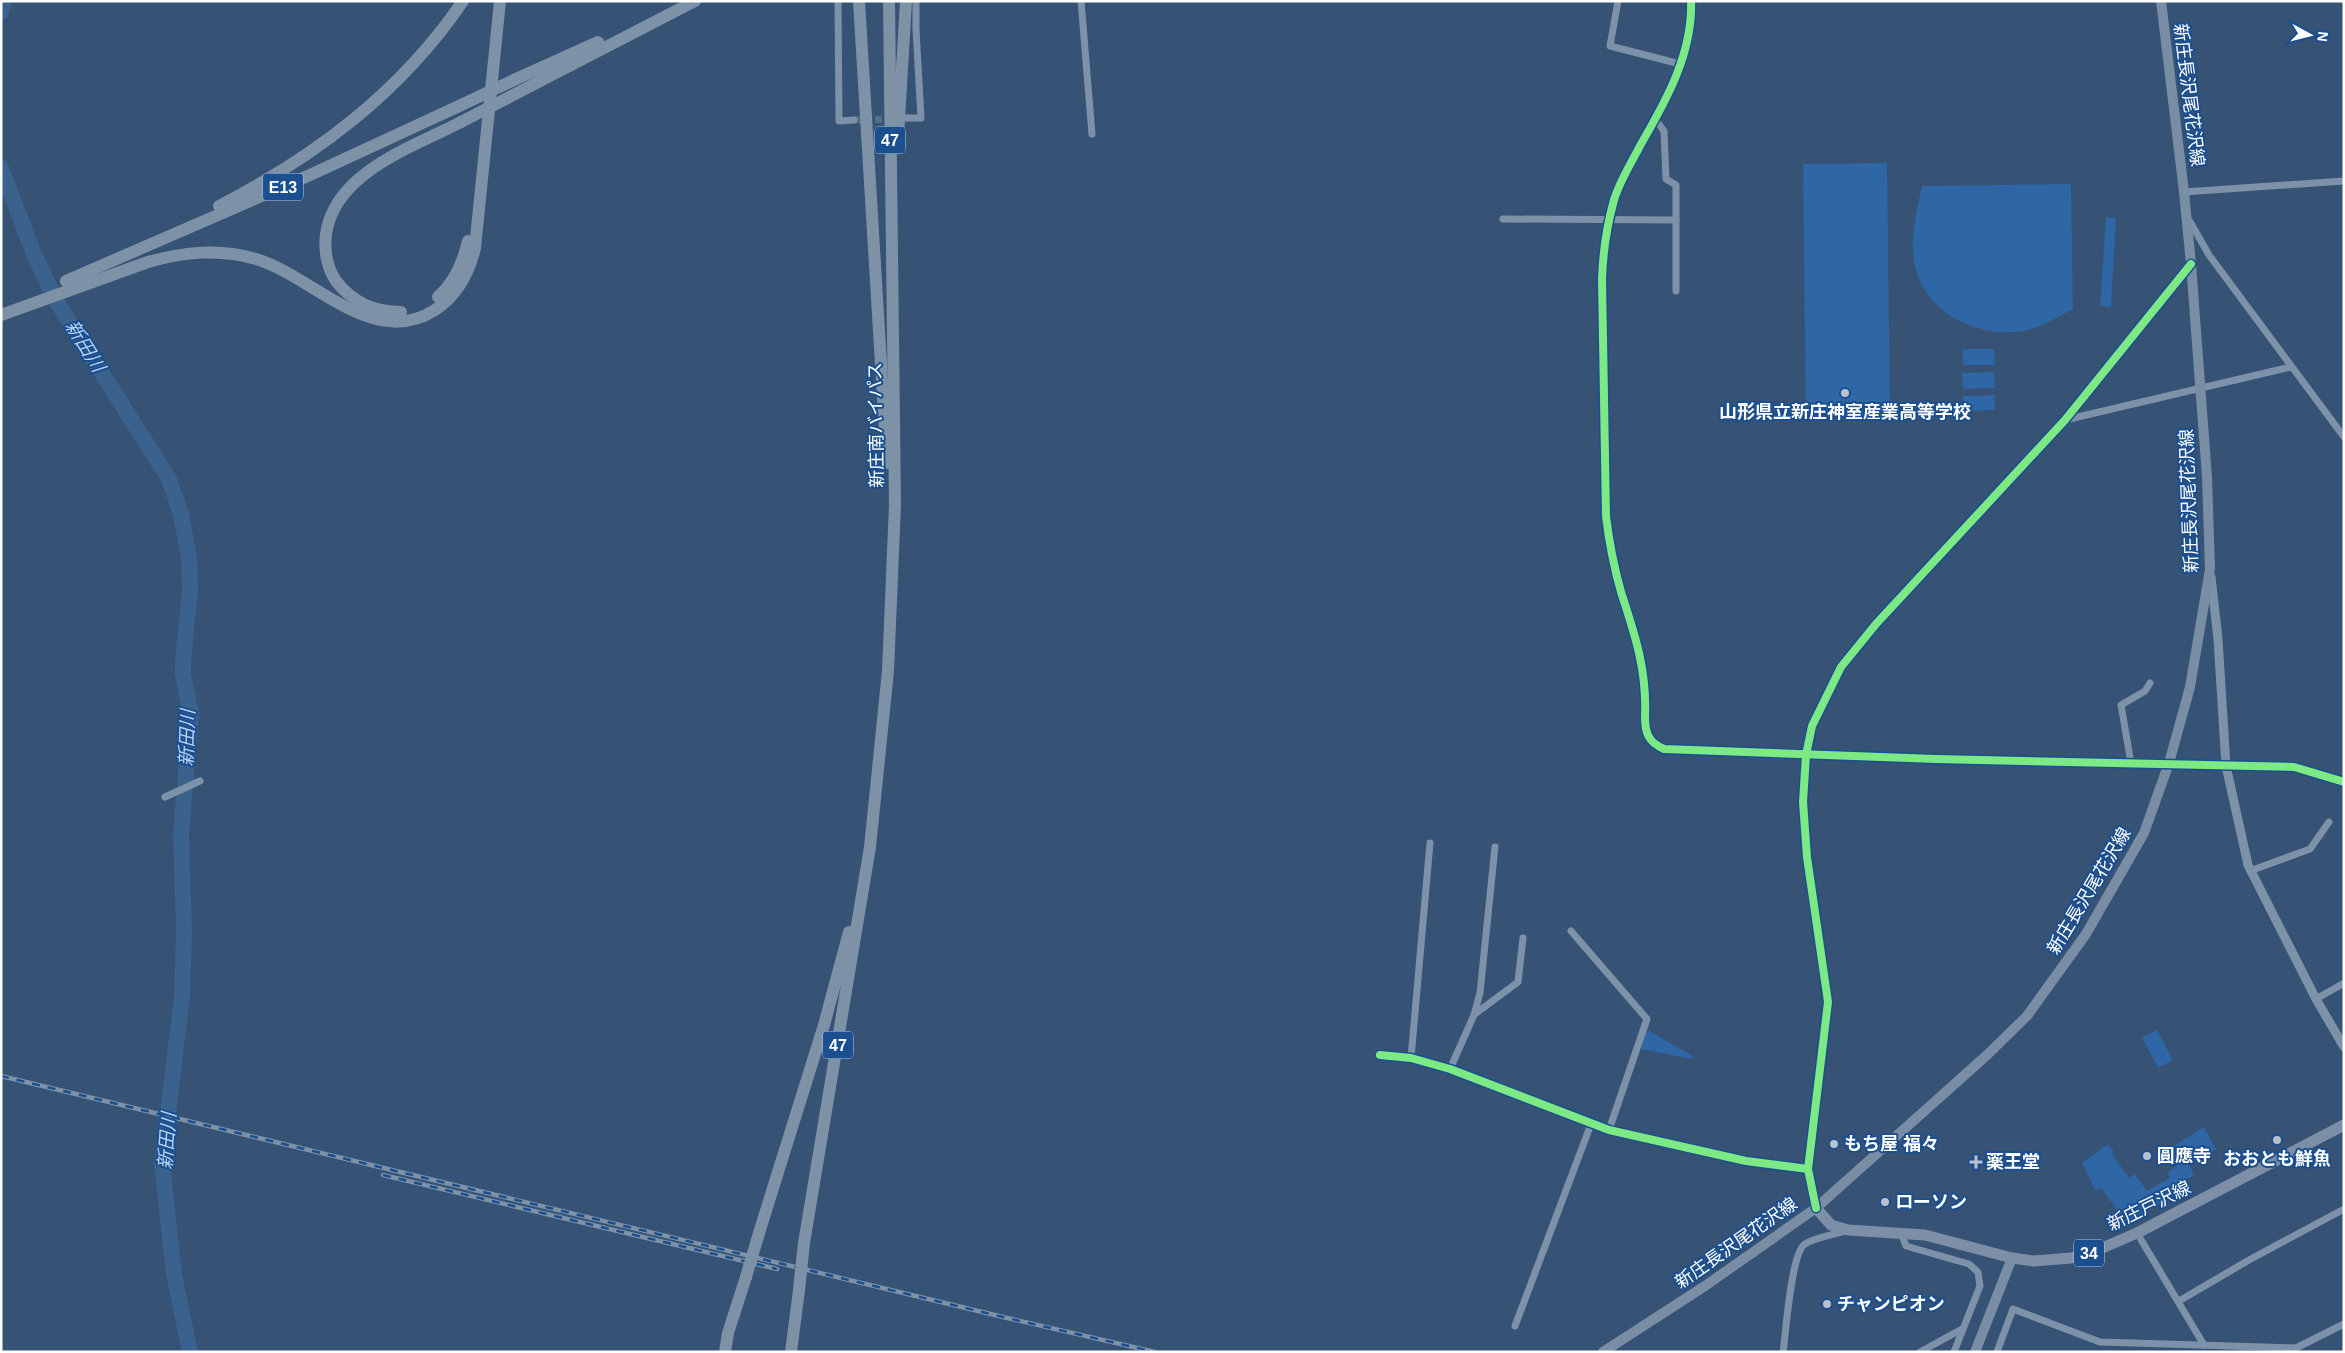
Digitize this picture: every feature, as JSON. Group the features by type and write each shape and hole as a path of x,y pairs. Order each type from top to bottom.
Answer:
{"highway":[{"path":"107,263 260,184 332,138 376,102 414,64 463,1"},
{"path":"492,1 470,224 465,254 459,269 440,295 414,310 389,312 365,306 343,290 329,265 325,241 327,229 337,204 354,184 373,169 461,122 519,92 695,1"},
{"path":"1,309 89,276 170,256 222,252 269,263 296,276 348,308 376,319 390,321 417,318 442,305 463,281 475,248 500,1"},
{"name":"E13","path":"89,276 107,263 310,175 516,79 691,1"},
{"path":"859,1 892,505"},
{"name":"47","path":"889,1 892,505"},
{"path":"892,505 899,340 898,142 906,1"},
{"path":"1,315 29,300"},
{"name":"新庄南バイパス","path":"868,846 884,672 892,505"},
{"name":"47","path":"725,1352 728,1333 841,966 868,846"},
{"name":"47","path":"791,1352 804,1243 868,846"}],"main road":[{"name":"新庄長沢尾花沢線","path":"1603,1352 1705,1286 1816,1208 1987,1055 2027,1016 2086,934 2144,833 2169,763 2190,688 2210,569 2201,389 2191,264 2161,1"},
{"name":"新庄戸沢線","path":"1816,1208 1832,1225 1848,1230 1901,1233 1945,1239 2012,1258 2034,1261 2071,1258 2093,1252 2137,1234 2344,1125"},
{"path":"1975,1352 2012,1258"}],"street":[{"path":"838,1 839,121 854,120"},
{"path":"902,118 921,118 916,1"},
{"path":"1081,1 1092,134"},
{"path":"1618,1 1610,46 1680,64"},
{"path":"1691,1 1692,11 1680,64 1655,119 1627,169 1614,200 1604,242 1602,279 1606,516 1611,552 1642,658 1646,698 1645,724 1648,738 1654,744 1664,749 1806,755 2294,767 2344,782"},
{"path":"1655,119 1664,131 1666,179 1676,185 1676,291"},
{"path":"2184,192 2344,181"},
{"path":"2185,211 2209,255 2344,437"},
{"path":"1503,219 1676,220"},
{"path":"1816,1208 1808,1169 1828,1002 1807,857 1803,802 1806,755 1812,726 1842,667 1876,624 2065,420 2191,264"},
{"path":"2065,420 2291,367"},
{"path":"2210,569 2218,639 2226,766 2240,835 2250,870 2316,999 2341,1036 2344,1047"},
{"path":"2130,763 2122,705 2145,691 2150,683"},
{"path":"165,797 200,781"},
{"path":"2250,870 2310,849 2329,822"},
{"path":"1411,1058 1430,843"},
{"path":"1450,1069 1474,1015 1480,993 1495,847"},
{"path":"1571,930 1647,1019 1609,1130"},
{"path":"1474,1015 1518,982 1523,938"},
{"path":"2316,999 2344,983"},
{"path":"1380,1055 1411,1058 1450,1069 1609,1130 1746,1161 1808,1169"},
{"path":"1515,1326 1591,1124"},
{"path":"2179,1301 2249,1260 2344,1209"},
{"path":"1783,1352 1794,1267 1800,1248 1806,1243 1848,1230"},
{"path":"1901,1233 1906,1246 1969,1264 1978,1272 1980,1286 1954,1352"},
{"path":"2137,1234 2204,1345"},
{"path":"1997,1352 2013,1309 2100,1342 2294,1350 2344,1324"},
{"path":"1920,1352 1962,1329"}],"shaded area":[{"path":"1887,163 1890,416 1806,417 1803,164"},
{"path":"2071,184 2073,309 2045,324 2028,330 2010,332 1991,331 1973,327 1956,319 1941,309 1928,295 1919,279 1913,252 1915,223 1922,186"},
{"path":"2106,217 2116,218 2111,307 2100,306"},
{"path":"1963,349 1994,349 1995,365 1963,365"},
{"path":"1994,372 1995,388 1963,389 1962,373"},
{"path":"1995,395 1995,410 1963,411 1963,396"},
{"path":"2157,1030 2173,1060 2158,1068 2142,1037"},
{"path":"1649,1031 1693,1056 1692,1059 1641,1049 1645,1034"},
{"path":"2204,1127 2216,1149 2189,1164 2194,1176 2176,1183 2180,1192 2126,1224 2102,1188 2095,1190 2082,1163 2108,1144 2114,1152 2112,1154 2129,1178 2135,1174 2147,1191 2170,1178 2168,1173 2176,1166 2169,1149"}],"waterway":[{"name":"新田川","path":"1,12 4,1"},
{"name":"新田川","path":"1,168 34,254 55,299 169,479 181,514 189,558 190,590 183,674 191,714 181,834 184,932 182,997 162,1163 174,1274 190,1352"}],"tunnel":[{"path":"854,120 894,119"}],"railway":[{"path":"1,1076 1155,1352"},
{"path":"383,1175 777,1269"}],"cycle path":[{"path":"1691,1 1688,39 1683,58 1660,111 1623,178 1614,200 1607,229 1602,279 1606,516 1616,573 1639,653 1644,683 1646,727 1651,740 1664,749 1936,759 2294,767 2344,782"},
{"path":"1816,1208 1808,1169 1828,1002 1807,857 1803,802 1806,755 1812,726 1841,667 1876,624 2065,420 2191,264"},
{"path":"1380,1055 1411,1058 1450,1069 1609,1130 1746,1161 1808,1169"}],"place":[{"name":"山形県立新庄神室産業高等学校","path":"1845,393"},
{"name":"おおとも鮮魚","path":"2277,1140"},
{"name":"もち屋 福々","path":"1834,1144"},
{"name":"圓應寺","path":"2147,1156"},
{"name":"薬王堂","path":"1976,1162"},
{"name":"ローソン","path":"1885,1202"},
{"name":"チャンピオン","path":"1827,1304"}]}
